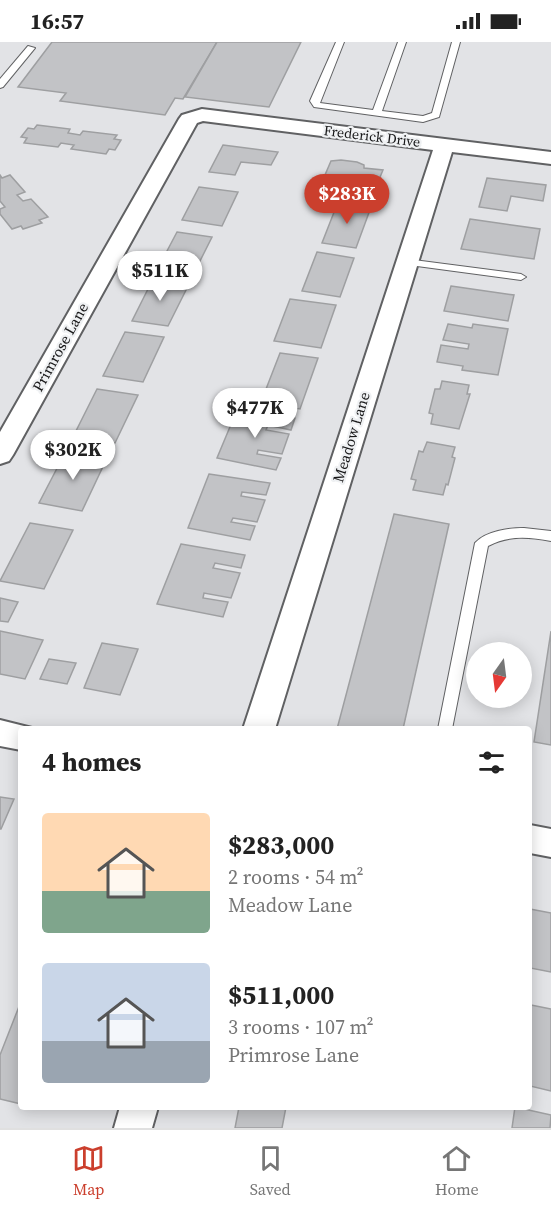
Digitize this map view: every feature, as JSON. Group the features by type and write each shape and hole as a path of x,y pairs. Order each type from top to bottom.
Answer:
{"street":[{"name":"Frederick Drive","path":"194,116 551,158"},
{"name":"Primrose Lane","path":"0,455 189,119 194,116"},
{"name":"Meadow Lane","path":"260,726 444,146"},
{"path":"0,733 18,736"},
{"path":"532,839 551,843"},
{"path":"133,1128 138,1110"}],"lane":[{"path":"340,42 315,101 316,105 423,119 436,115 456,42"},
{"path":"376,114 402,42"},
{"path":"0,85 31,48"},
{"path":"406,262 521,277"},
{"path":"446,726 482,543 494,536 512,531 551,536"}],"building":[{"path":"52,42 217,42 183,99 175,98 165,115 60,101 66,93 18,87"},
{"path":"217,42 301,42 269,107 185,97"},
{"path":"37,125 70,129 68,133 80,135 83,131 117,135 114,139 121,140 115,150 109,149 106,154 71,149 74,145 61,143 58,147 24,143 27,138 21,137 28,128 34,129"},
{"path":"223,145 278,152 271,165 241,162 235,175 209,172"},
{"path":"331,161 357,162 364,165 364,168 383,170 378,182 325,175"},
{"path":"0,175 2,178 10,175 25,192 17,195 23,201 31,199 48,217 39,220 42,223 23,229 21,226 12,229 0,214 0,209 5,207 0,201"},
{"path":"487,178 546,185 543,201 511,196 507,211 479,207"},
{"path":"199,187 238,192 222,226 182,220"},
{"path":"338,202 371,207 356,248 322,243"},
{"path":"470,219 540,229 534,259 461,249"},
{"path":"177,232 212,237 193,275 157,270"},
{"path":"317,252 354,258 340,297 302,291"},
{"path":"153,279 189,284 168,326 132,321"},
{"path":"451,286 514,295 508,321 444,311"},
{"path":"290,299 336,305 321,348 274,341"},
{"path":"448,324 472,328 473,324 508,329 498,375 462,370 463,366 437,362 441,345 468,349 469,344 443,340"},
{"path":"125,332 164,337 143,382 103,376"},
{"path":"280,353 318,358 300,409 261,402"},
{"path":"442,381 469,385 467,394 470,394 459,429 431,424 433,414 429,413 435,389 440,389"},
{"path":"97,389 138,395 115,443 73,437"},
{"path":"237,410 295,418 291,430 268,425 266,430 289,434 282,454 258,450 257,454 281,458 276,470 217,458"},
{"path":"427,442 455,447 452,457 455,458 443,495 413,490 416,480 411,479 419,451 423,452"},
{"path":"66,451 107,458 82,511 39,503"},
{"path":"209,474 270,483 266,495 242,492 241,496 265,500 257,522 233,518 231,522 255,526 250,540 188,528"},
{"path":"394,514 449,524 404,726 338,726"},
{"path":"30,523 73,530 44,589 0,581"},
{"path":"181,544 245,555 241,568 215,563 213,568 240,573 231,598 204,593 203,598 228,602 223,617 157,604"},
{"path":"0,598 18,602 8,622 0,621"},
{"path":"0,631 43,640 25,679 0,674"},
{"path":"551,631 551,745 534,742"},
{"path":"102,643 138,649 120,695 84,688"},
{"path":"49,659 76,663 67,684 40,679"},
{"path":"0,797 14,799 1,829 0,829"},
{"path":"532,909 551,913 551,972 532,968"},
{"path":"532,1005 551,1009 551,1091 532,1086"},
{"path":"18,1009 18,1103 0,1099 0,1055"},
{"path":"238,1110 285,1110 282,1128 235,1128"},
{"path":"515,1110 528,1110 551,1115 550,1128 512,1128"}]}
